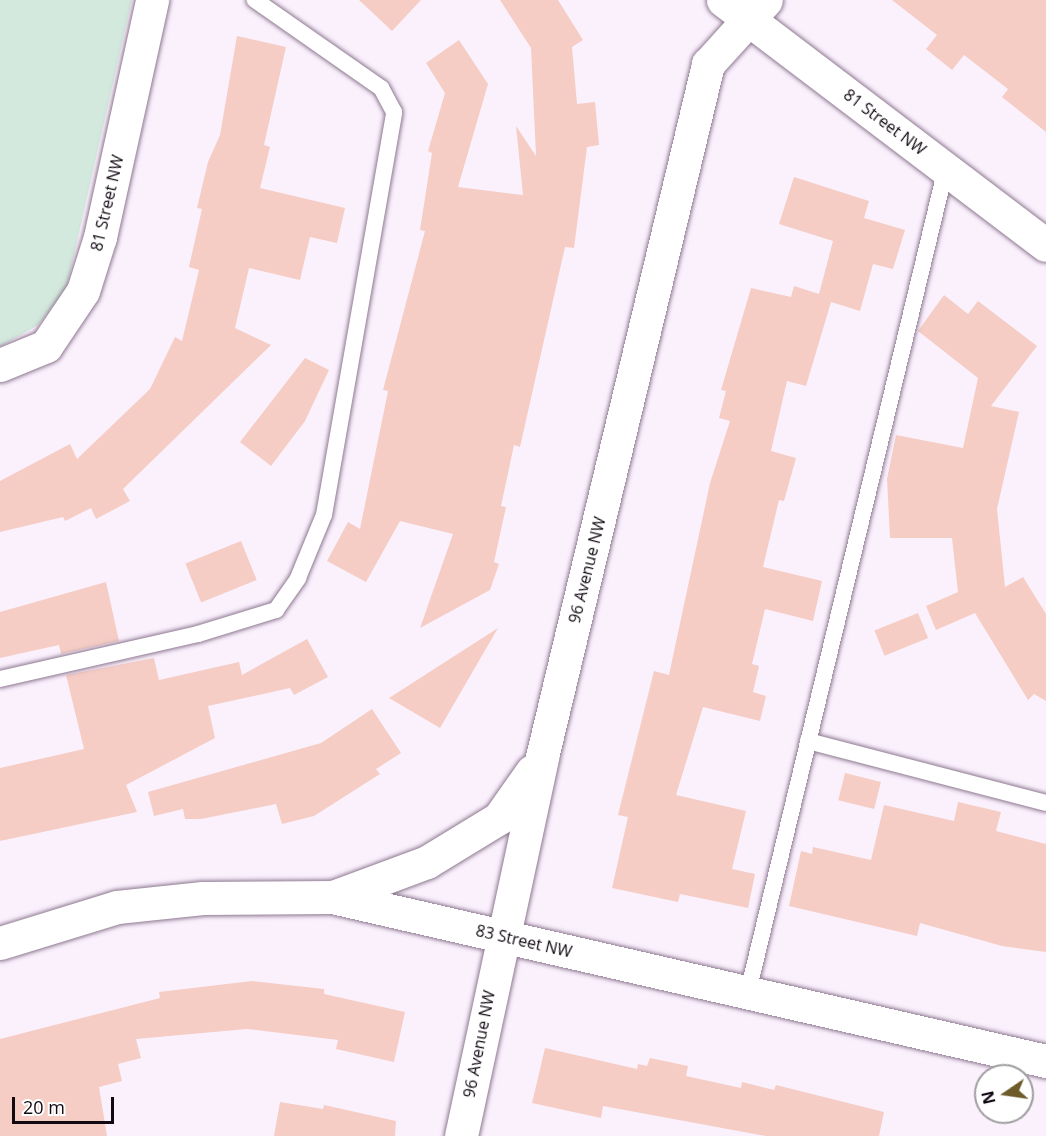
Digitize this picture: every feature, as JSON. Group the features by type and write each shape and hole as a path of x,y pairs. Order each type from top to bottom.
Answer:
{"street":[{"name":"81 Street NW","path":"0,364 46,346 83,291 100,237 152,0"},
{"name":"81 Street NW","path":"723,0 757,10 946,168 1046,245"},
{"name":"96 Avenue NW","path":"461,1136 501,935 542,757 708,64 757,10"},
{"path":"332,897 427,862 499,818 542,757"},
{"name":"83 Street NW","path":"0,943 117,907 203,898 332,897 1046,1061"}],"lane":[{"path":"0,679 198,634 276,610 298,578 324,515 394,112 381,88 255,0"},
{"path":"748,992 946,168"},
{"path":"808,741 1046,803"}],"green space":[{"path":"0,0 132,0 66,290 38,325 0,347"}],"building":[{"path":"359,0 421,0 392,31"},
{"path":"500,0 558,0 583,40 572,47 577,104 595,102 599,145 587,147 574,248 565,247 520,447 514,445 501,506 506,507 494,562 499,564 490,590 420,628 453,534 400,521 366,582 327,561 348,522 360,529 388,391 383,390 425,231 420,230 432,153 428,151 445,93 426,63 459,40 488,84 458,187 523,195 516,126 536,156 531,48"},
{"path":"892,0 1046,0 1046,132 1002,97 1008,89 964,55 952,70 926,49 937,35"},
{"path":"237,36 286,47 264,145 270,147 260,188 345,208 337,243 310,237 300,280 249,268 235,328 271,345 123,489 130,501 96,519 91,508 65,521 63,517 0,532 0,481 70,444 77,459 150,389 175,337 182,341 199,270 189,267 202,209 197,208 208,162 220,135"},
{"path":"794,177 869,201 864,218 905,230 893,269 873,264 860,311 831,302 806,386 787,381 771,451 796,458 784,501 779,500 763,567 822,581 813,621 765,609 752,664 759,666 753,692 766,696 760,721 703,707 676,795 746,811 732,869 755,874 748,908 680,894 678,902 612,888 628,817 618,815 654,671 669,675 710,483 730,421 719,418 726,391 721,390 751,288 791,297 794,286 819,294 833,241 779,224"},
{"path":"944,295 968,314 978,301 1037,346 991,406 1019,412 997,509 1005,587 1023,577 1046,614 1046,701 1034,694 1028,700 975,613 936,630 926,606 958,592 952,538 890,538 887,479 896,435 963,448 978,378 918,331"},
{"path":"305,358 329,370 305,421 271,466 240,442"},
{"path":"241,541 257,580 201,602 185,563"},
{"path":"106,582 119,641 61,654 59,645 0,658 0,612"},
{"path":"918,613 928,638 885,656 874,631"},
{"path":"498,628 440,728 389,698"},
{"path":"307,639 328,677 294,695 290,688 208,706 215,738 126,785 137,812 0,841 0,768 84,749 66,675 154,658 159,680 239,662 242,675"},
{"path":"372,709 401,753 376,769 380,774 314,816 282,824 276,804 201,819 185,819 183,809 154,816 148,792 321,743"},
{"path":"845,773 881,782 874,809 838,800"},
{"path":"958,802 1001,812 996,831 1046,844 1046,952 1002,946 920,923 917,936 789,906 801,851 812,854 813,847 871,860 884,805 954,821"},
{"path":"252,981 324,989 324,994 405,1012 394,1062 336,1049 338,1040 247,1029 136,1039 141,1058 118,1064 122,1081 99,1087 107,1136 0,1136 0,1039 160,998 159,992"},
{"path":"545,1048 637,1069 638,1064 647,1066 650,1058 688,1066 686,1076 741,1088 742,1082 774,1090 776,1085 884,1112 879,1136 766,1136 603,1106 601,1118 532,1103"},
{"path":"280,1102 323,1109 324,1105 396,1121 395,1136 274,1136"}]}
